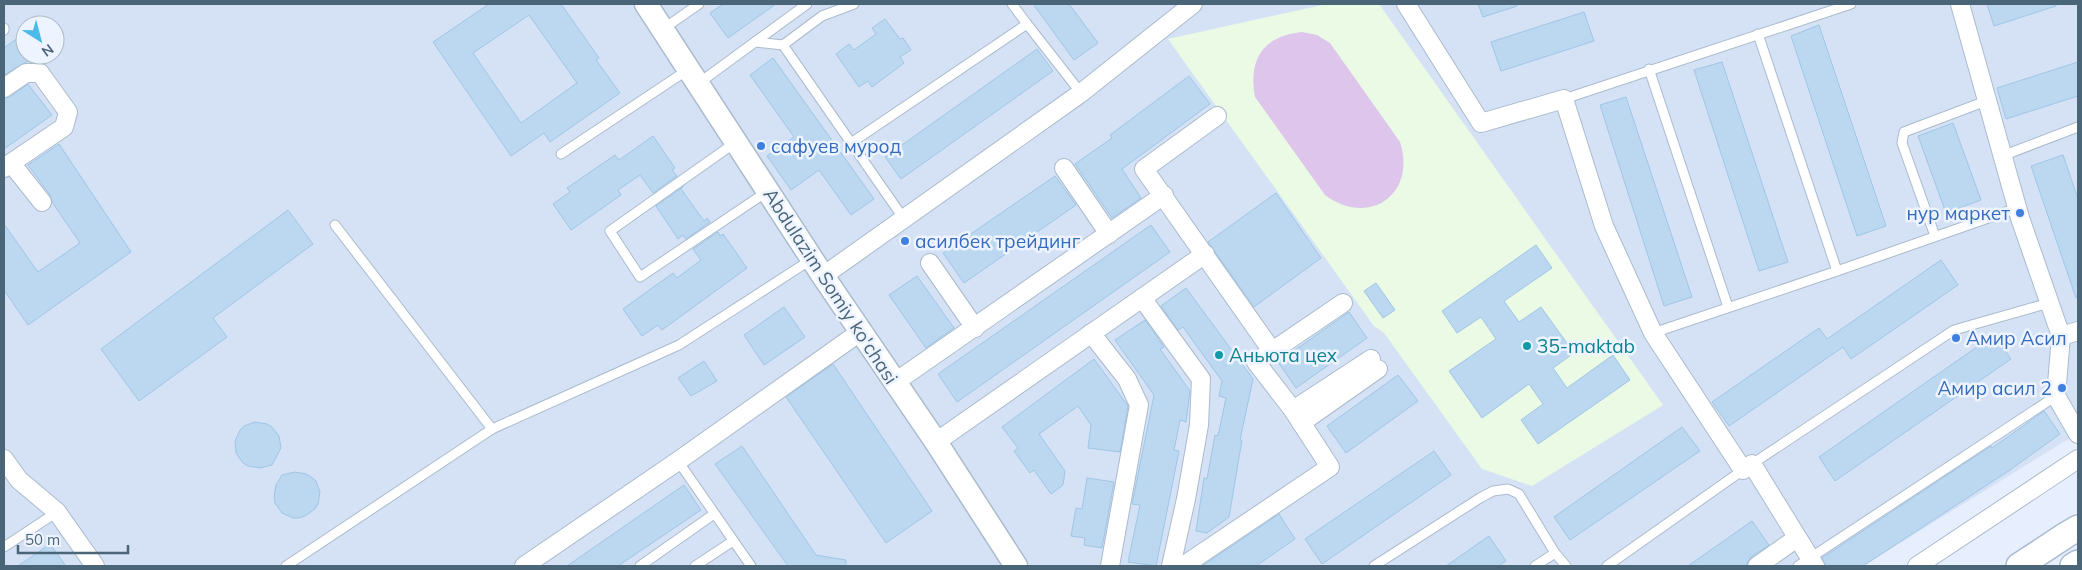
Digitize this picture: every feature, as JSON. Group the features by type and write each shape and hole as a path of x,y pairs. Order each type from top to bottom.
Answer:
{"main road":[{"path":"2019,566 2078,528"},
{"path":"2073,566 2078,562"}],"street":[{"name":"Abdulazim Somiy ko'chasi","path":"646,4 860,332 936,442 1016,566"},
{"path":"818,268 904,220 1081,93 1194,4"},
{"path":"1406,4 1481,123 1564,99 1604,226 1653,333 1797,538 1807,564"},
{"path":"1960,4 2017,208 2060,336 2056,396 2078,434"},
{"path":"4,88 26,73 40,73 68,112 64,127 7,166 42,202"},
{"path":"1216,116 1144,169 1272,351"},
{"path":"1064,168 1109,234"},
{"path":"894,383 1164,195"},
{"path":"936,442 1205,254"},
{"path":"930,263 975,328"},
{"path":"1142,298 1201,379 1199,425 1186,499 1171,566"},
{"path":"1183,566 1330,467 1297,417 1256,362 1343,303"},
{"path":"2060,336 2078,331"},
{"path":"524,566 678,461 860,332"},
{"path":"1091,333 1127,380 1139,405 1110,566"},
{"path":"1297,417 1374,364"},
{"path":"4,459 19,480 57,512 95,566"},
{"path":"1917,566 2078,459"},
{"path":"1757,566 1797,538"}],"lane":[{"path":"663,30 699,4"},
{"path":"561,154 755,42 806,4"},
{"path":"755,42 783,44 822,16 854,4"},
{"path":"1012,4 1081,93"},
{"path":"1564,99 1649,69 1851,4"},
{"path":"851,143 1027,24"},
{"path":"1758,34 1837,271"},
{"path":"783,44 904,220"},
{"path":"1649,69 1728,306"},
{"path":"1936,236 1902,142 1904,132 1986,101"},
{"path":"2002,156 2078,127"},
{"path":"736,142 610,231 640,277 768,191"},
{"path":"1653,333 2017,208"},
{"path":"335,225 492,429"},
{"path":"286,566 492,429 679,345 818,268"},
{"path":"1607,566 1748,467 1954,330 2049,303"},
{"path":"1807,564 2056,396"},
{"path":"678,461 751,566"},
{"path":"1374,566 1480,498 1493,491 1508,489 1519,494 1555,553 1566,566"},
{"path":"4,547 57,512"},
{"path":"640,566 714,514"},
{"path":"695,566 733,541"},
{"path":"1536,566 1555,553"}],"shaded area":[{"path":"4,4 2078,4 2078,435 2065,441 1863,566 4,566"},
{"path":"1327,4 1379,4 1663,405 1532,486 1482,469 1384,333 1374,326 1168,39"},
{"path":"1302,32 1317,35 1330,43 1400,142 1403,161 1402,177 1395,190 1385,200 1373,206 1358,208 1342,204 1325,195 1255,97 1254,71 1261,52 1277,38"}],"building":[{"path":"489,4 561,4 599,58 596,60 620,93 550,142 544,133 511,156 433,42","holes":["529,15 577,83 521,123 473,53"]},
{"path":"723,4 776,4 728,38 710,13"},
{"path":"1033,4 1069,4 1098,43 1074,60"},
{"path":"1478,4 1517,4 1517,6 1483,17"},
{"path":"1987,4 2056,4 2056,6 1994,26"},
{"path":"1584,12 1594,41 1501,71 1491,42"},
{"path":"885,19 900,39 903,38 911,50 900,57 904,63 872,87 868,81 859,87 836,54 849,44 854,50 876,34 872,28"},
{"path":"1819,25 1886,226 1857,236 1791,36"},
{"path":"15,40 15,65 21,65 4,75 4,48"},
{"path":"1037,49 1053,71 901,179 885,157"},
{"path":"773,58 874,199 851,215 819,170 791,190 767,156 794,137 750,75"},
{"path":"1722,62 1788,262 1759,271 1694,70"},
{"path":"2078,62 2078,96 2006,119 1997,88"},
{"path":"1189,76 1210,104 1122,169 1141,198 1112,218 1075,164 1112,138 1110,135"},
{"path":"28,84 52,115 4,149 4,98 10,97"},
{"path":"1626,97 1692,297 1664,306 1600,105"},
{"path":"1953,123 1981,200 1946,213 1918,136"},
{"path":"653,136 675,168 672,170 677,176 653,193 640,175 618,190 621,195 571,230 553,204 570,192 567,188 615,155 619,160"},
{"path":"59,144 131,252 28,325 4,290 4,224 38,272 80,243 52,202 50,195 28,165"},
{"path":"2063,155 2078,199 2078,297 2076,298 2031,166"},
{"path":"1055,176 1076,205 964,283 943,253"},
{"path":"684,186 681,189 704,221 707,218 710,222 686,239 683,235 678,239 656,206"},
{"path":"1276,193 1321,258 1254,307 1208,242"},
{"path":"288,210 313,244 213,318 227,337 139,401 101,349"},
{"path":"1151,225 1170,252 957,402 938,374"},
{"path":"718,232 720,236 723,234 747,268 662,330 658,325 642,336 623,309 673,273 677,278 701,260 693,249"},
{"name":"35-maktab","path":"1536,245 1552,268 1504,301 1519,322 1541,307 1574,353 1553,368 1567,388 1613,355 1630,380 1538,444 1521,420 1543,404 1529,384 1482,418 1449,371 1496,339 1481,317 1457,333 1442,311"},
{"path":"1941,260 1958,285 1851,359 1843,347 1729,426 1712,402 1819,328 1827,339"},
{"path":"917,276 954,328 926,348 889,295"},
{"path":"1376,283 1395,310 1383,318 1364,291"},
{"path":"1186,288 1253,379 1240,440 1242,440 1229,517 1207,533 1196,531 1204,478 1207,479 1215,435 1218,436 1226,398 1219,396 1222,381 1183,327 1178,330 1161,306"},
{"path":"784,307 805,337 764,365 744,335"},
{"path":"1349,312 1367,338 1296,388 1278,362"},
{"path":"1145,320 1164,347 1160,349 1190,391 1186,422 1180,420 1174,450 1179,451 1156,566 1128,562 1140,505 1132,504 1154,395 1115,340"},
{"path":"1994,335 2011,359 1835,481 1819,457"},
{"path":"1094,359 1128,406 1120,452 1088,448 1091,425 1078,406 1039,434 1065,471 1063,485 1051,494 1034,470 1030,473 1014,451 1018,448 1002,427"},
{"path":"704,361 717,381 691,396 678,378"},
{"path":"833,364 932,511 886,543 786,397"},
{"path":"1398,375 1418,401 1346,453 1327,426"},
{"path":"2044,411 2060,434 2010,470 1863,566 1826,566 1822,558 1991,446 1992,448"},
{"path":"255,422 272,427 279,436 281,448 272,465 260,468 243,463 236,453 235,441 240,430 244,426"},
{"path":"1682,427 1700,451 1570,540 1554,517"},
{"path":"742,446 816,555 846,560 846,566 788,566 715,464"},
{"path":"1434,451 1451,475 1322,564 1305,539"},
{"path":"295,472 306,474 316,481 320,492 315,509 299,518 293,518 282,513 275,503 274,497 276,485 282,475"},
{"path":"1087,478 1114,482 1102,548 1084,545 1085,538 1071,536 1076,508 1082,509"},
{"path":"684,485 701,510 618,566 567,566"},
{"path":"1279,514 1295,539 1256,566 1202,566"},
{"path":"1752,521 1769,545 1751,557 1747,564 1744,566 1688,566"},
{"path":"1489,536 1506,561 1498,566 1446,566"},
{"path":"50,544 66,566 18,566"}],"place":[{"name":"сафуев мурод","path":"761,146"},
{"name":"нур маркет","path":"2020,213"},
{"name":"асилбек трейдинг","path":"905,241"},
{"name":"Амир Асил","path":"1956,338"},
{"name":"35-maktab","path":"1527,346"},
{"name":"Аньюта цех","path":"1219,355"},
{"name":"Амир асил 2","path":"2062,388"}]}
